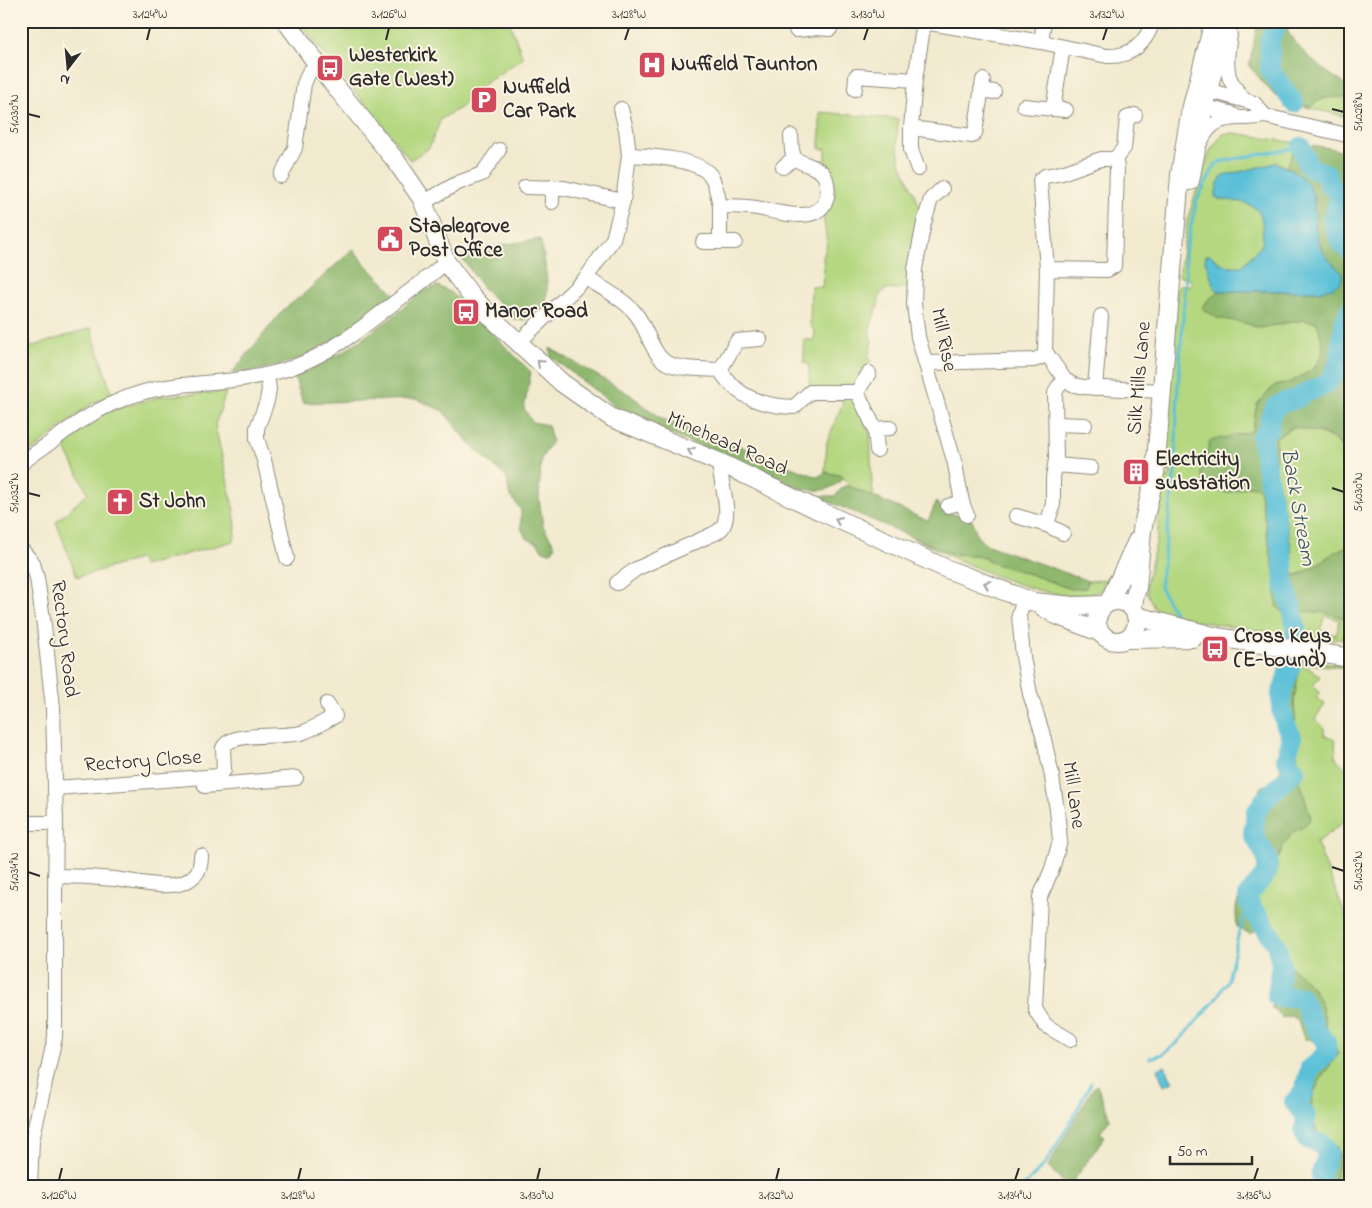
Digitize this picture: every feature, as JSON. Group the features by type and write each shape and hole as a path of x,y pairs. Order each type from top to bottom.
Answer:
{"main road":[{"name":"Minehead Road","path":"286,21 318,65 396,161 424,202 446,262 470,294 518,343 562,383 612,418 719,462 820,512 947,569 1028,600 1099,632"},
{"name":"Silk Mills Lane","path":"1134,612 1142,530 1155,473 1180,175 1200,97 1214,21"},
{"name":"Silk Mills Lane","path":"1175,229 1190,182 1196,152 1200,97 1232,21"},
{"name":"Silk Mills Lane","path":"1107,603 1142,530"},
{"name":"Minehead Road","path":"1028,600 1073,606 1107,603"},
{"path":"1211,636 1112,641 1102,636 1099,632 1096,625 1096,617 1099,610 1107,603 1121,601 1134,612 1211,636 1284,649 1351,658"},
{"path":"1126,639 1135,629 1134,612"}],"street":[{"path":"1041,42 1044,21"},
{"path":"918,168 911,150 911,128 915,80 924,22 1041,42 1107,56 1132,52 1145,40 1153,21"},
{"path":"1158,21 1166,22"},
{"path":"1232,21 1228,47 1228,72 1231,81 1244,100"},
{"path":"796,30 821,26"},
{"path":"1024,106 1060,109 1063,47"},
{"path":"281,176 295,148 304,84 310,72 318,65"},
{"path":"856,76 915,80"},
{"path":"911,128 972,136 976,133 986,87"},
{"path":"1200,97 1244,100 1254,103 1265,116"},
{"path":"1200,97 1238,118"},
{"path":"518,343 586,278 613,239 623,201 629,155 626,128 621,109"},
{"path":"1114,160 1124,148 1127,118 1135,115"},
{"path":"1196,152 1207,130 1218,121 1238,118 1265,116 1351,136"},
{"path":"720,206 762,209 780,214 806,215 814,212 825,203 828,192 824,174 794,158 791,136"},
{"path":"424,202 458,183 482,174 499,150"},
{"path":"629,155 684,162 703,168 711,176 720,206 720,242"},
{"path":"783,167 794,158"},
{"path":"1114,160 1109,158 1100,159 1046,176 1040,180 1046,269 1044,348 1065,380 1074,385 1095,388 1162,391"},
{"path":"1046,269 1107,270 1114,266 1117,168 1114,160"},
{"path":"525,187 552,187 623,201"},
{"path":"552,187 552,202"},
{"name":"Mill Rise","path":"942,189 931,199 924,223 916,269 914,304 918,338 955,464 965,509 948,506"},
{"path":"703,242 735,242"},
{"path":"21,464 82,419 115,401 134,394 180,385 238,380 267,375 294,367 325,353 348,339 446,262"},
{"path":"586,278 635,313 645,327 658,357 665,362 673,366 709,371 720,370"},
{"path":"1095,388 1101,316"},
{"path":"720,370 733,336 760,339"},
{"path":"925,362 1030,360 1047,355"},
{"path":"720,370 728,383 742,394 762,403 779,406 794,407 810,392 857,392"},
{"path":"857,392 869,373"},
{"path":"267,375 269,389 267,401 257,428 257,439 264,460 287,558"},
{"path":"1048,525 1053,504 1053,478 1056,465 1055,393 1065,380"},
{"path":"857,392 875,429 877,450"},
{"path":"1056,424 1085,426"},
{"path":"875,429 890,428"},
{"path":"617,584 636,569 713,534 722,528 726,519 726,501 719,473 719,462"},
{"path":"1056,465 1091,468"},
{"path":"1016,516 1048,525 1063,533"},
{"name":"Rectory Road","path":"21,549 33,563 43,617 53,708 56,823 55,1037 32,1141 30,1187"},
{"name":"Mill Lane","path":"1028,600 1020,607 1019,624 1030,694 1043,734 1051,771 1058,810 1060,841 1052,869 1040,897 1035,1009 1045,1025 1070,1040"},
{"name":"Rectory Close","path":"55,792 219,776 224,770 223,748 228,742 250,737 302,733 335,716 327,704"},
{"path":"55,792 168,790 296,778"},
{"path":"21,823 56,823"},
{"path":"55,876 114,879 170,885 186,882 196,875 201,865 201,856"}],"green space":[{"path":"298,21 509,21 523,58 484,84 461,107 441,119 429,148 410,160"},
{"path":"1258,21 1291,21 1287,31 1293,40 1316,63 1351,88 1350,97 1324,98 1311,106 1302,106 1275,96 1249,66"},
{"path":"1351,96 1351,118 1302,106 1311,106 1324,98"},
{"path":"820,112 898,119 897,143 900,161 920,207 911,287 885,290 881,293 870,329 872,341 868,359 871,361 862,379 852,388 852,400 856,403 870,433 874,498 849,486 842,476 825,472 827,442 844,400 810,399 809,365 804,362 804,340 814,340 815,332 810,324 811,287 822,287 823,258 827,243 823,215 833,200 835,189 831,178 821,164 826,160 826,149 820,149"},
{"path":"1234,133 1296,143 1287,167 1276,163 1223,176 1218,199 1243,202 1254,207 1262,216 1264,230 1262,245 1242,266 1225,265 1218,262 1211,255 1205,260 1215,289 1220,291 1207,301 1245,323 1260,328 1303,320 1318,322 1324,350 1314,369 1291,382 1275,385 1257,404 1252,431 1201,472 1206,487 1228,493 1249,486 1259,488 1274,571 1277,607 1283,613 1318,612 1343,618 1351,622 1351,639 1343,637 1342,639 1335,638 1334,640 1304,638 1164,616 1154,608 1147,593 1146,585 1157,539 1162,478 1169,478 1170,471 1164,471 1177,289 1180,285 1190,286 1192,280 1179,276 1187,222 1211,149 1223,134","holes":["1325,616 1340,620 1336,635 1320,630"]},
{"path":"1296,143 1330,148 1351,154 1351,454 1332,437 1293,427 1276,437 1275,465 1291,547 1293,576 1308,570 1351,544 1351,622 1326,613 1283,613 1277,607 1274,571 1259,488 1249,486 1228,493 1205,487 1201,472 1210,441 1252,431 1257,404 1276,385 1291,382 1314,369 1324,350 1317,322 1303,320 1260,328 1217,318 1202,308 1207,301 1220,291 1319,291 1343,274 1324,255 1316,234 1315,199 1303,178 1287,167"},
{"path":"540,239 546,272 546,305 524,320 514,319 483,288 461,257 502,245"},
{"path":"353,249 395,294 362,324 298,360 243,374 232,373 283,310 305,293"},
{"path":"438,286 452,293 531,372 524,408 532,422 548,425 552,441 541,459 539,498 543,526 555,546 551,552 543,551 537,543 526,538 521,528 521,510 509,494 507,478 472,446 443,411 417,399 303,403 294,376 340,354 389,320 421,292"},
{"path":"91,328 112,395 91,404 21,459 21,350"},
{"path":"550,348 629,394 662,419 735,444 818,477 825,472 844,478 825,490 802,489 648,425 621,410 551,357"},
{"path":"226,392 215,425 234,511 236,527 234,541 143,566 139,559 77,577 56,522 88,493 60,439 104,413 161,396"},
{"path":"1293,427 1325,435 1351,454 1351,544 1308,570 1293,576 1291,547 1275,465 1276,437"},
{"path":"844,486 849,486 928,521 936,502 942,510 973,521 977,536 985,544 1088,581 1086,588 1071,589 974,555 952,554 816,496 835,496"},
{"path":"898,530 952,554 974,555 1071,589 1086,588 1088,581 1104,580 1109,575 1103,588 1094,593 1062,595 1044,592 981,570"},
{"path":"1301,658 1351,667 1351,672 1346,668 1301,663 1320,676 1313,686 1320,692 1316,698 1325,704 1315,719 1324,727 1324,734 1335,740 1336,758 1351,774 1351,816 1319,841 1316,841 1351,929 1351,1187 1334,1187 1335,1173 1340,1156 1337,1147 1326,1143 1318,1135 1312,1110 1312,1099 1316,1088 1338,1055 1337,1051 1326,1026 1317,995 1301,975 1291,968 1283,938 1257,902 1256,894 1268,882 1284,844 1293,832 1303,827 1311,818 1298,775 1294,699"},
{"path":"1281,662 1300,662 1294,699 1298,775 1311,818 1303,827 1293,832 1284,844 1277,861 1277,869 1256,894 1257,902 1283,938 1291,968 1301,975 1317,995 1326,1026 1337,1051 1338,1055 1316,1088 1312,1099 1312,1117 1318,1135 1326,1143 1337,1147 1339,1161 1334,1187 1317,1187 1318,1167 1323,1159 1306,1144 1297,1114 1292,1111 1289,1096 1307,1067 1320,1056 1321,1047 1310,1039 1304,1039 1298,1021 1291,1016 1282,1018 1272,1008 1270,994 1273,959 1258,929 1250,934 1237,927 1236,909 1239,897 1254,878 1258,865 1257,855 1252,843 1251,828 1260,788 1279,778 1281,765 1280,746 1285,734 1277,698 1277,680"},
{"path":"1097,1085 1110,1119 1100,1133 1105,1136 1072,1183 1062,1181 1048,1166 1093,1088"}],"water":[{"path":"1276,163 1292,170 1305,180 1309,186 1314,202 1314,211 1318,214 1315,218 1319,244 1325,255 1343,274 1341,282 1332,288 1319,291 1220,291 1215,289 1205,260 1206,255 1211,255 1218,262 1225,265 1242,266 1262,245 1263,236 1262,221 1257,210 1244,203 1215,197 1218,183 1223,176"},
{"path":"1165,1066 1173,1082 1164,1086 1157,1069"}],"waterway":[{"name":"Back Stream","path":"1279,21 1270,39 1270,70 1294,103"},
{"path":"1177,618 1160,587 1175,471 1178,386 1186,277 1185,253 1197,199 1216,164 1223,161 1301,147"},
{"name":"Back Stream","path":"1301,147 1309,167 1327,174 1329,185 1341,196 1332,220 1341,243 1351,251"},
{"name":"Back Stream","path":"1322,1187 1321,1174 1328,1153 1324,1145 1309,1140 1304,1132 1306,1116 1294,1102 1303,1094 1310,1068 1327,1053 1326,1042 1315,1028 1301,997 1277,997 1281,963 1276,944 1249,903 1248,895 1267,873 1268,859 1253,834 1256,813 1264,800 1295,771 1286,758 1292,738 1281,709 1281,695 1292,662 1296,628 1292,607 1284,585 1283,561 1261,437 1269,429 1271,414 1278,405 1323,386 1330,380 1338,363 1346,317 1351,309"},
{"path":"1150,1058 1163,1054 1176,1044 1213,1003 1228,980 1239,932 1249,903"},
{"path":"1023,1187 1045,1164 1069,1125 1091,1083"}],"place":[{"name":"Nuffield Taunton","path":"652,65"},
{"name":"Westerkirk Gate (West)","path":"330,68"},
{"name":"Nuffield Car Park","path":"484,100"},
{"name":"Staplegrove Post Office","path":"390,239"},
{"name":"Manor Road","path":"466,312"},
{"name":"Electricity substation","path":"1136,472"},
{"name":"St John","path":"120,502"},
{"name":"Cross Keys (E-bound)","path":"1215,649"}]}
